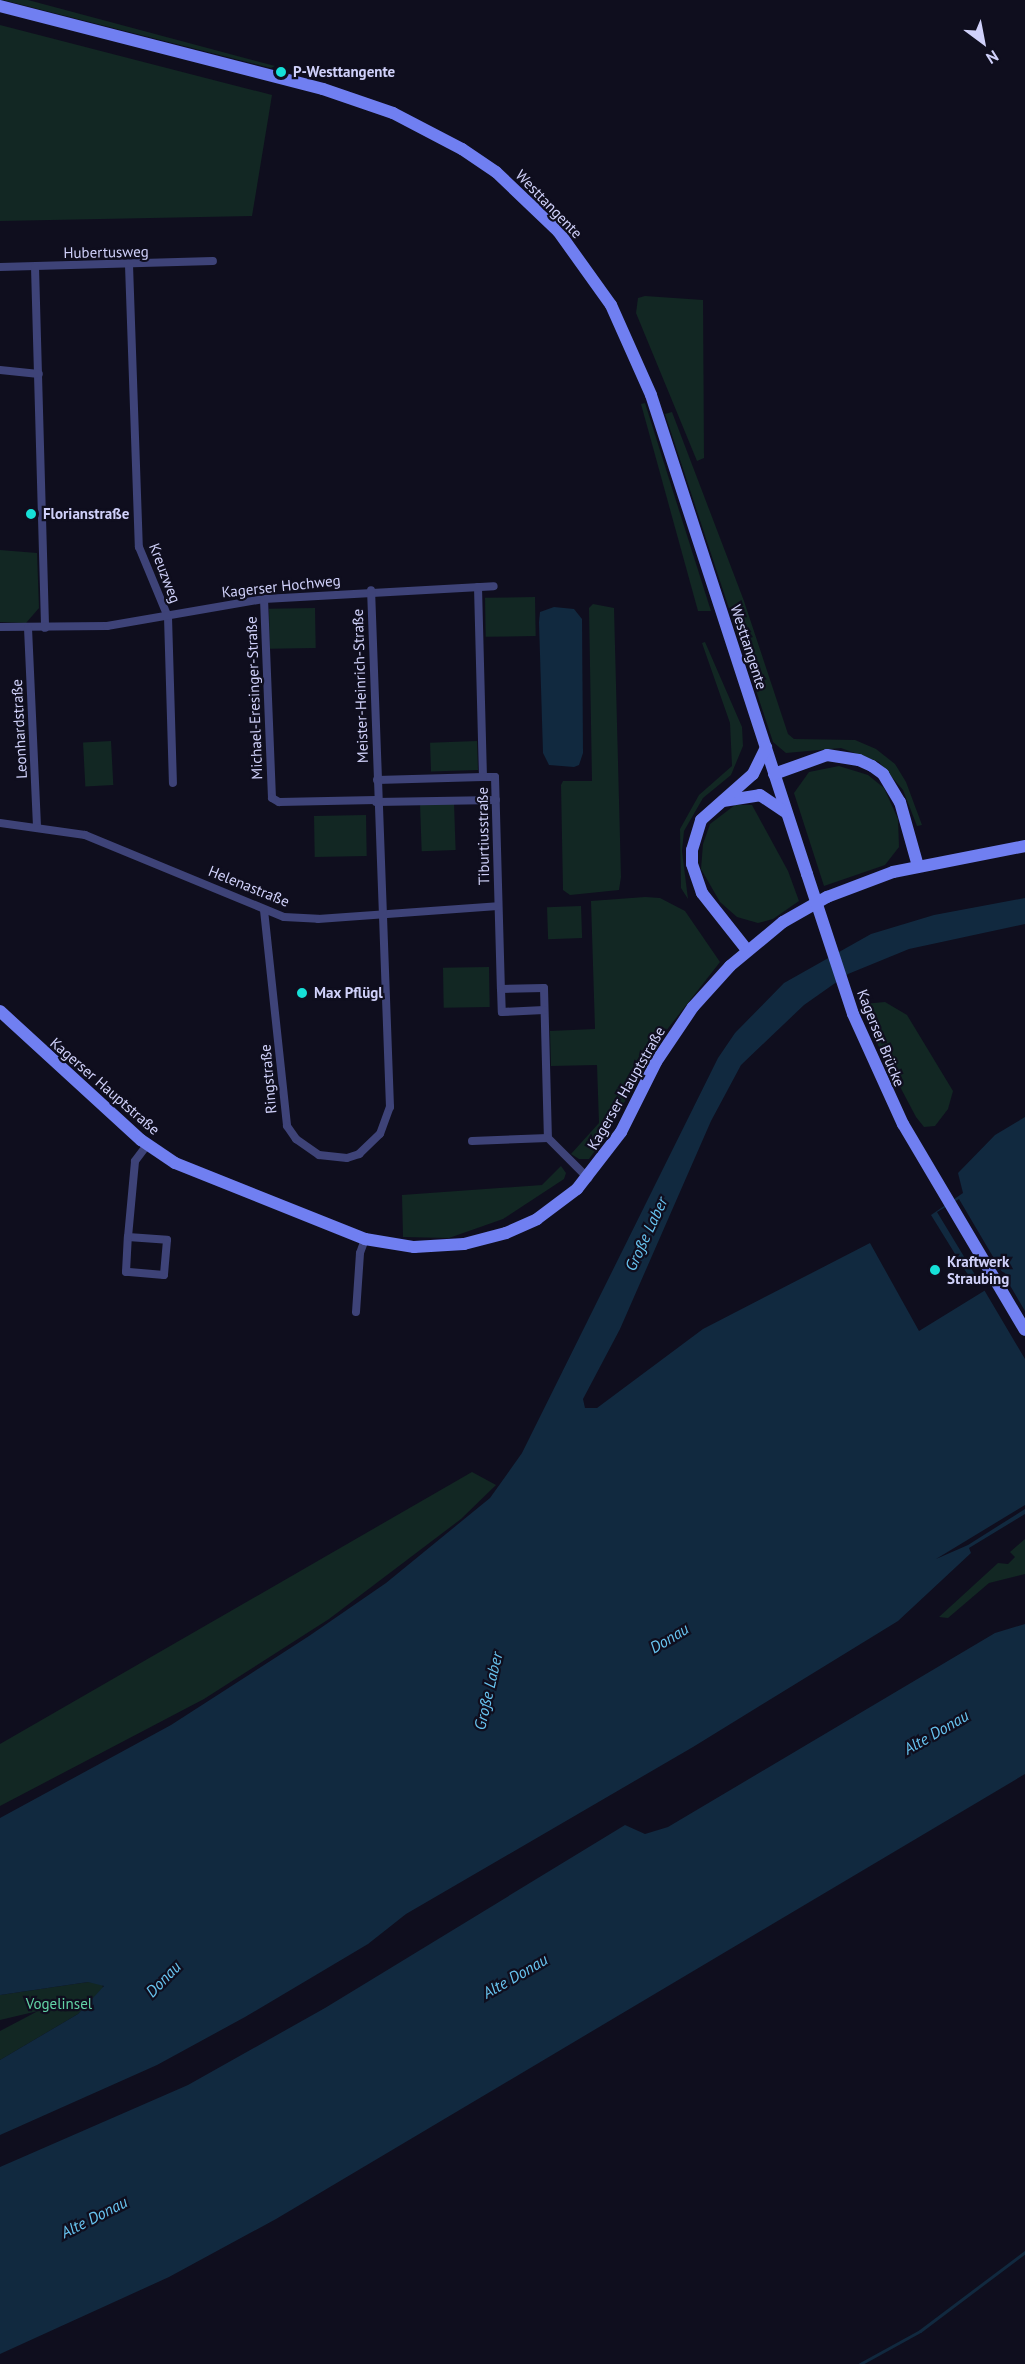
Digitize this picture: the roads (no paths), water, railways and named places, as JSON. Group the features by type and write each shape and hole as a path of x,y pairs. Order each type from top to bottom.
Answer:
{"main road":[{"name":"Westtangente","path":"0,6 366,103 462,149 511,185 558,231 622,326 651,394 788,814"},
{"path":"747,950 702,893 692,864 701,820 753,774 766,747"},
{"path":"774,774 827,755 859,759 872,766 883,774 900,802 918,866"},
{"path":"723,801 760,795 788,814"},
{"name":"Kagerser Brücke","path":"788,814 853,1014 891,1100 1025,1330"},
{"name":"Kagerser Hauptstraße","path":"0,1011 147,1144 208,1179 365,1239 427,1247 487,1239 548,1212 588,1178 621,1132 676,1031 711,985 747,950 783,922 827,897 918,866 1025,846"}],"street":[{"name":"Hubertusweg","path":"0,267 213,261"},
{"name":"Kreuzweg","path":"129,265 139,547 168,617 173,783"},
{"path":"35,267 45,628"},
{"path":"0,370 39,374"},
{"name":"Kagerser Hochweg","path":"0,627 107,626 264,599 371,590 494,586"},
{"name":"Tiburtiusstraße","path":"478,587 483,777 495,777 502,1011 544,1010"},
{"name":"Meister-Heinrich-Straße","path":"371,590 376,801 382,914"},
{"name":"Michael-Eresinger-Straße","path":"264,599 272,798 279,802 376,801"},
{"name":"Leonhardstraße","path":"28,628 37,828"},
{"name":"Meister-Heinrich-Straße","path":"377,780 483,777"},
{"path":"376,801 496,800"},
{"name":"Helenastraße","path":"0,824 93,838 264,910 303,919 498,906"},
{"name":"Ringstraße","path":"264,910 285,1118 296,1139 306,1148 333,1158 347,1158 371,1146 384,1127 390,1107 382,914"},
{"path":"501,989 544,988 548,1138 588,1178"},
{"path":"472,1140 548,1138"},
{"path":"128,1237 167,1240 164,1275 126,1272 128,1237 135,1161 147,1144"},
{"path":"356,1312 360,1252 365,1239"}],"water":[{"path":"554,607 574,609 582,619 583,753 579,765 574,767 549,765 543,753 539,622 540,612"},
{"path":"1025,898 1025,924 909,949 848,974 804,1005 741,1065 711,1121 620,1329 583,1399 585,1408 597,1408 703,1329 870,1243 919,1331 984,1291 1006,1276 1005,1273 997,1269 973,1283 931,1215 963,1193 958,1173 995,1135 1025,1117 1025,1505 936,1559 968,1545 1025,1509 1025,1514 969,1548 971,1553 898,1621 693,1747 406,1914 368,1944 245,2017 157,2065 0,2135 0,2060 78,2014 104,1986 88,1982 0,1995 0,1818 171,1725 309,1636 386,1583 490,1498 522,1453 718,1058 735,1033 784,983 871,934 934,915"},
{"name":"Alte Donau","path":"1025,1624 1025,1774 276,2219 169,2277 0,2354 0,2167 188,2085 325,2008 625,1825 645,1834 668,1827 995,1633"}],"waterway":[{"path":"860,2364 920,2331 1025,2252"}],"place":[{"name":"P-Westtangente","path":"281,72"},
{"name":"Florianstraße","path":"31,514"},
{"name":"Max Pflügl","path":"302,993"},
{"name":"Kraftwerk Straubing","path":"935,1270"}],"water label":[{"name":"Große Laber","path":"646,1234"},
{"name":"Donau","path":"669,1638"},
{"name":"Große Laber","path":"488,1691"},
{"name":"Donau","path":"163,1979"}],"park label":[{"name":"Vogelinsel","path":"59,2004"}]}
